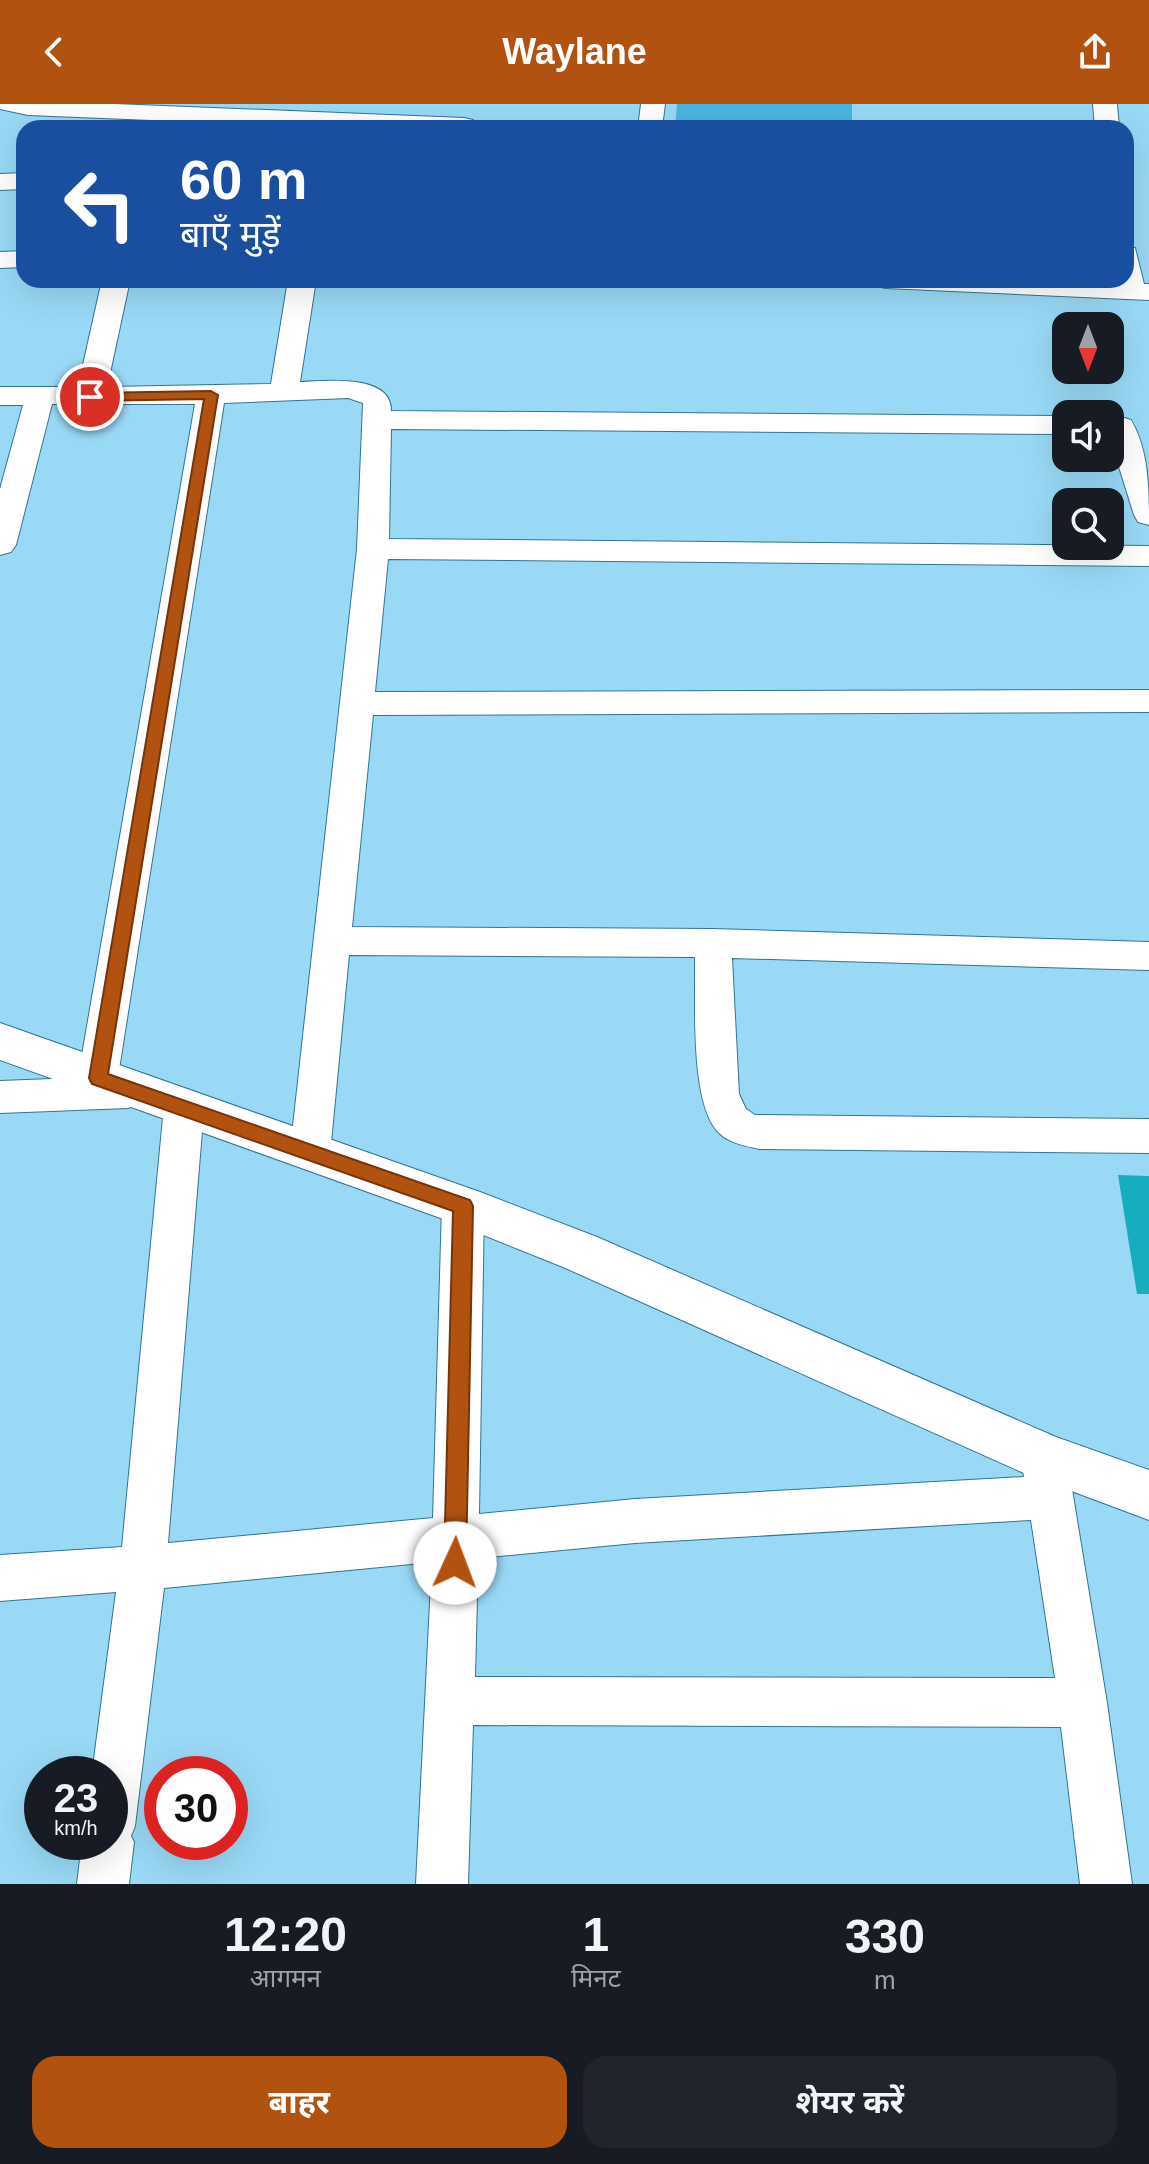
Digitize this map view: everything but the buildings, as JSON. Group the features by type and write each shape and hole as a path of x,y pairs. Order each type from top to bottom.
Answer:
{"street":[{"path":"8,104 28,108 466,119"},
{"path":"90,397 114,288"},
{"path":"284,392 301,288"},
{"path":"1055,288 1140,292"},
{"path":"0,396 211,395 360,390 371,395 377,403 379,420 373,549 310,1153"},
{"path":"118,1085 211,395"},
{"path":"0,545 40,397"},
{"path":"379,420 1052,425"},
{"path":"1127,426 1149,515"},
{"path":"373,549 1149,556"},
{"path":"355,704 1149,701"},
{"path":"334,941 713,943 1149,956"},
{"path":"713,943 719,1094 728,1117 738,1128 759,1133 1149,1136"},
{"path":"0,1041 463,1206 580,1252 1047,1477"},
{"path":"0,1097 118,1085"},
{"path":"119,1756 143,1568 184,1107"},
{"path":"442,1884 456,1536 463,1206"},
{"path":"0,1578 143,1568 635,1521 1047,1477 1127,1475 1149,1495"},
{"path":"1047,1477 1083,1703 1106,1884"},
{"path":"449,1701 1083,1703"},
{"path":"103,1884 106,1860"}],"shaded area":[{"path":"677,104 852,104 852,120 676,120"}],"route":[{"path":"90,397 211,395 98,1078 463,1206 455,1563"}]}
